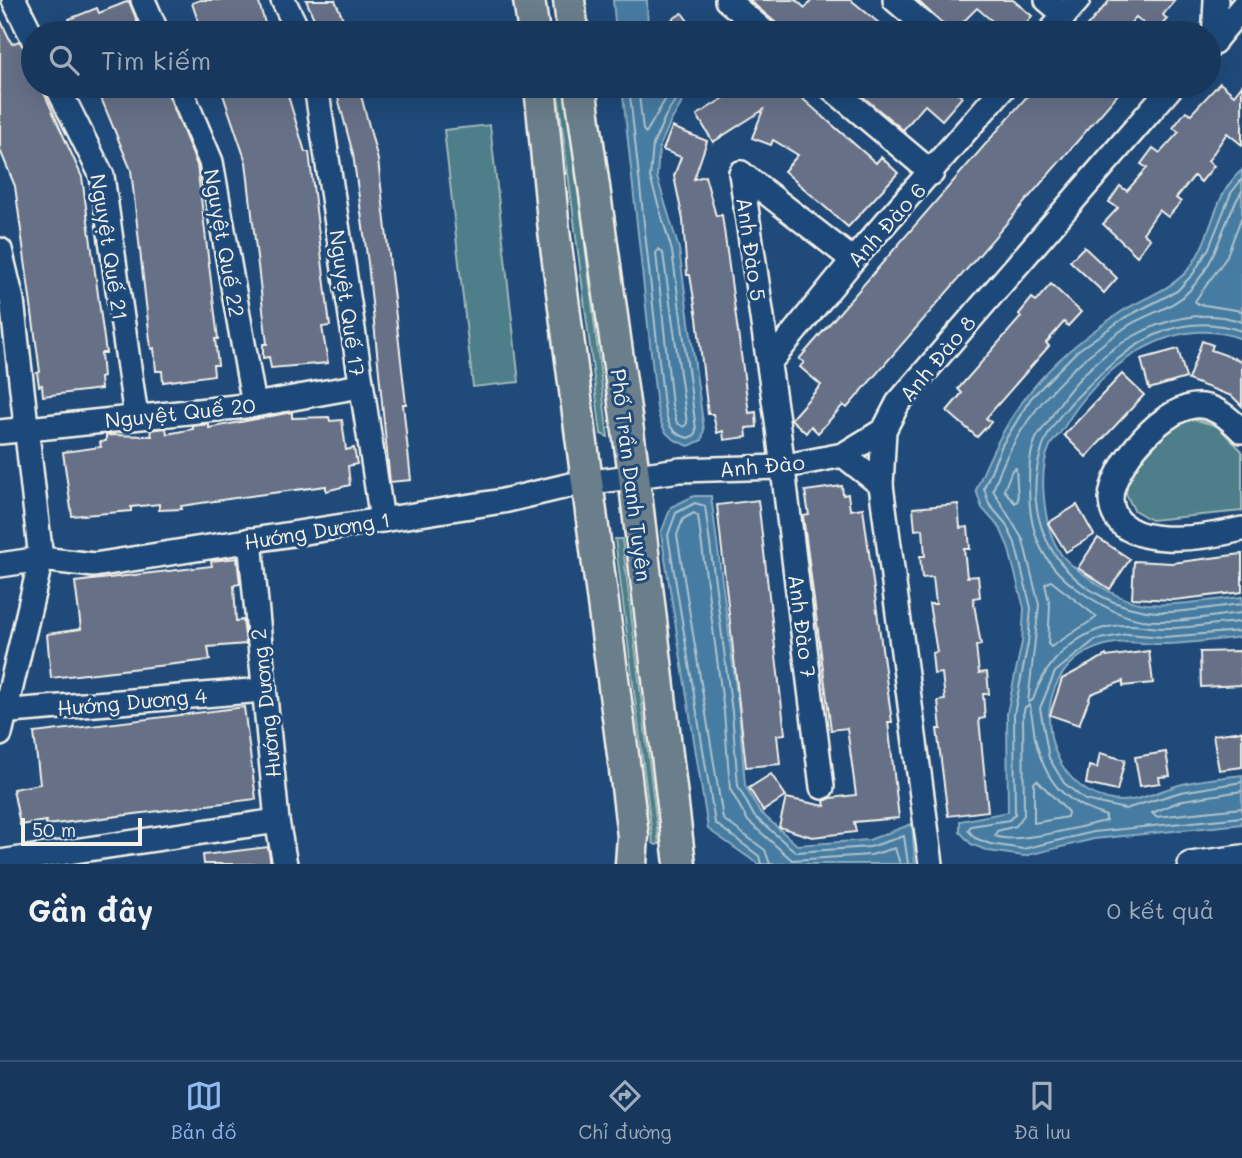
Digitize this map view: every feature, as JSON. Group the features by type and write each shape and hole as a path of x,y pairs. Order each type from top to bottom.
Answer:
{"main road":[{"path":"529,0 532,21"},
{"path":"569,0 572,21"},
{"name":"Phố Trần Danh Tuyên","path":"541,98 554,231 633,836 631,864"},
{"name":"Phố Trần Danh Tuyên","path":"582,98 634,477 680,864"}],"street":[{"path":"15,0 25,21"},
{"path":"143,0 152,21"},
{"path":"283,0 293,21"},
{"path":"727,0 752,21"},
{"path":"895,0 920,21"},
{"path":"1047,0 1071,8"},
{"path":"1214,21 1216,0"},
{"path":"1221,34 1242,7"},
{"name":"Nguyệt Quế 21","path":"63,98 102,176 136,417"},
{"name":"Nguyệt Quế 22","path":"184,98 211,162 254,405"},
{"name":"Nguyệt Quế 17","path":"318,98 382,520"},
{"path":"843,98 932,173"},
{"name":"Anh Đào 6","path":"769,363 853,260 932,173 991,98"},
{"name":"Anh Đào 8","path":"931,864 881,485 884,430 898,402 1162,98"},
{"name":"Anh Đào 5","path":"781,467 769,363 741,173 853,260"},
{"path":"0,250 28,428 41,559 0,734"},
{"name":"Nguyệt Quế 20","path":"0,432 254,405 360,386"},
{"path":"1242,431 1229,417 1201,406 1175,410 1135,447 1115,483 1111,500 1117,518 1129,530 1163,540 1242,529"},
{"name":"Anh Đào","path":"634,477 680,470 781,467 843,456 884,430"},
{"path":"843,456 881,485"},
{"name":"Anh Đào 7","path":"781,467 822,787"},
{"name":"Hướng Dương 1","path":"0,565 41,559 94,565 503,501 634,477"},
{"name":"Hướng Dương 2","path":"250,540 277,821 285,864"},
{"name":"Hướng Dương 4","path":"3,712 263,690"},
{"path":"0,862 277,821"},
{"path":"1190,864 1242,857"}],"green space":[{"path":"559,98 567,98 608,437 601,434"},
{"path":"490,125 519,382 473,387 444,130"},
{"path":"1186,417 1217,426 1242,451 1242,511 1151,520 1134,510 1126,494 1128,478 1177,422"},
{"path":"615,539 622,539 659,844 656,845 653,843"}],"water":[{"path":"613,0 647,0 648,21 615,21"},
{"path":"623,98 685,98 659,148 657,177 679,249 704,430 702,440 689,446 670,437 661,423 657,408"},
{"path":"1242,170 1242,339 1215,332 1188,333 1138,351 1116,367 1095,386 1051,444 1046,457 1043,486 1050,531 1061,554 1066,561 1109,591 1131,601 1146,604 1242,597 1242,637 1168,644 1108,644 1076,660 1060,678 1051,701 1049,725 1054,749 1066,771 1084,788 1116,801 1143,797 1194,781 1242,775 1242,824 1094,839 1024,856 988,851 971,844 960,832 960,821 1008,812 1007,713 1022,642 1024,608 1008,546 1000,528 982,508 976,490 1001,435 1050,369 1092,332 1126,309 1170,285 1186,272 1202,247 1224,193"},
{"path":"694,496 711,496 739,711 745,785 759,811 797,845 869,840 912,824 915,864 758,864 708,829 661,533 671,507"}],"building":[{"path":"200,0 258,0 264,21 198,21 192,3"},
{"path":"306,0 335,0 344,21 315,21"},
{"path":"749,0 796,0 805,8 812,0 851,0 876,21 774,21"},
{"path":"917,0 1013,0 1032,16 1028,21 992,21 977,8 964,21 939,21"},
{"path":"1110,0 1175,0 1163,15 1167,19 1165,21 1141,21 1136,17 1132,21 1092,21"},
{"path":"129,1 137,21 69,19 97,8 99,13"},
{"path":"682,13 688,21 670,21"},
{"path":"0,19 12,44 19,41 21,44 21,98 46,98 82,177 106,353 101,353 101,389 43,396 37,373 40,372 15,186 0,150"},
{"path":"1221,84 1234,95 1242,85 1242,145 1227,133 1208,161 1214,166 1201,182 1194,176 1176,198 1181,202 1168,217 1159,210 1143,233 1150,239 1137,256 1103,224 1118,208 1109,202 1120,186 1127,191 1147,168 1141,164 1153,148 1160,153 1179,132 1173,128 1186,111 1191,114 1206,98 1221,98"},
{"path":"101,98 170,98 197,165 218,339 215,339 218,365 213,365 214,375 163,382 162,371 156,371 154,348 151,349 131,170"},
{"path":"224,98 289,98 305,152 309,152 330,326 322,327 328,363 271,368 269,357 263,358 263,344 267,344 246,162"},
{"path":"338,98 362,98 378,160 406,404 403,404 411,480 390,482 368,263 353,154"},
{"path":"724,98 802,98 876,163 881,157 898,173 848,227 784,171 798,155 773,140 771,145 752,138 763,110 713,142 697,115"},
{"path":"864,98 961,98 942,120 925,105 903,130"},
{"path":"1026,98 1115,98 847,408 843,405 818,433 811,426 806,433 791,419 821,385 800,367 804,362 799,359"},
{"path":"672,127 707,141 694,179 705,176 716,216 722,215 749,413 756,412 757,427 746,428 747,437 724,440 723,431 717,433 713,414 708,414 697,318 690,275 687,275 683,220 674,176 681,157 663,150"},
{"path":"1084,247 1117,278 1104,293 1070,261"},
{"path":"1051,284 1081,312 1068,326 1064,322 1046,343 1049,346 986,418 991,422 977,437 947,411 962,393 958,389 1021,317 1019,314 1032,298 1036,301"},
{"path":"1202,341 1213,345 1211,350 1242,361 1242,406 1232,396 1188,380"},
{"path":"1178,349 1186,378 1149,389 1141,359"},
{"path":"1122,374 1144,395 1086,457 1064,435"},
{"path":"292,412 292,418 329,417 330,421 342,420 346,450 354,448 357,464 348,466 350,485 326,491 326,486 235,498 181,506 182,509 159,510 159,504 131,507 131,511 72,516 63,452 101,447 100,442 106,441 106,435 152,436 150,430 166,428 167,434 193,429 193,426 209,424 209,428"},
{"path":"842,486 843,495 848,494 850,510 863,508 892,722 888,722 899,818 854,822 856,832 812,837 779,827 786,798 825,806 824,801 831,798 856,795 847,728 831,730 803,516 809,515 805,491"},
{"path":"758,500 785,734 777,735 780,764 746,767 717,505"},
{"path":"958,504 960,528 968,527 970,549 964,549 967,577 978,576 980,597 973,598 981,645 976,646 979,673 987,672 989,694 983,694 985,718 979,719 988,811 948,816 937,729 941,729 938,701 945,700 942,673 934,674 932,653 937,652 929,604 936,604 933,577 922,578 920,556 925,556 923,529 915,530 913,508"},
{"path":"1077,505 1094,535 1066,552 1048,523"},
{"path":"1098,538 1130,559 1110,589 1078,568"},
{"path":"1242,554 1242,592 1174,600 1132,598 1134,561 1172,563"},
{"path":"237,558 240,584 234,585 236,621 243,620 246,644 208,647 210,660 51,678 47,634 81,629 75,582 212,566 211,561"},
{"path":"1149,651 1153,683 1123,686 1123,681 1091,694 1079,725 1050,715 1062,679 1106,655"},
{"path":"1240,651 1242,685 1201,687 1200,652"},
{"path":"244,707 256,799 46,825 46,821 20,825 13,789 40,784 34,733"},
{"path":"1242,731 1242,767 1219,770 1213,735"},
{"path":"1166,752 1170,776 1159,777 1160,783 1140,786 1135,757"},
{"path":"1100,753 1125,760 1117,791 1086,784 1089,766 1097,768"},
{"path":"771,774 786,796 763,811 749,788"},
{"path":"268,847 271,864 204,864 203,855"}]}
